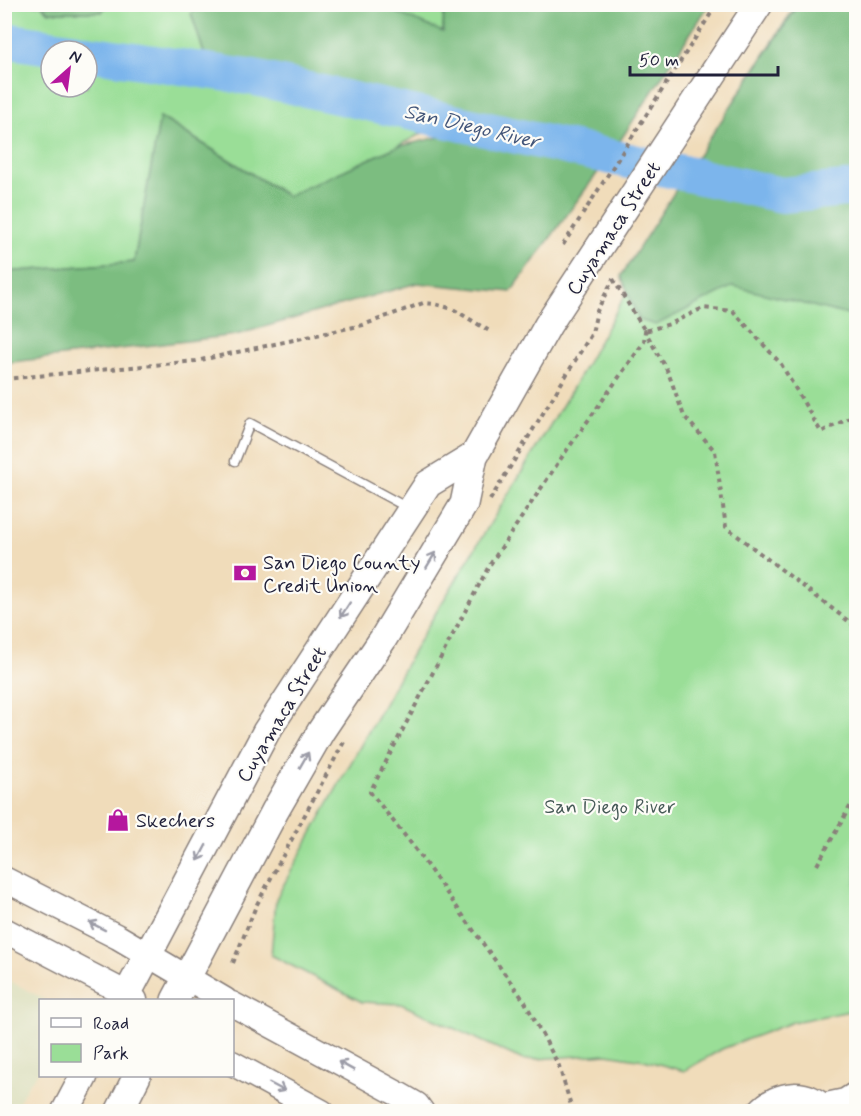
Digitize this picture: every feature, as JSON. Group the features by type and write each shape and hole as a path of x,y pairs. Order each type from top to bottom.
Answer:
{"main road":[{"name":"Cuyamaca Street","path":"181,989 275,811 321,731 383,639 464,504 474,456 549,325 759,4"},
{"name":"Cuyamaca Street","path":"129,998 148,954 266,732 428,484 474,456"},
{"path":"4,879 148,954 181,989 221,999"},
{"path":"4,930 129,998"},
{"path":"234,1005 398,1094 422,1112"},
{"path":"234,1064 322,1112"},
{"path":"65,1112 83,1077"},
{"path":"119,1112 136,1077"},
{"path":"759,1112 767,1103 786,1095 808,1097 825,1109 856,1094"},
{"path":"852,1112 856,1108"}],"lane":[{"path":"235,461 250,423 411,509"}],"path":[{"path":"563,245 717,4"},
{"path":"613,279 668,372 684,416 715,451 726,527 856,627"},
{"path":"4,379 196,361 363,325 423,303 453,309 491,332"},
{"path":"645,331 670,324 703,308 733,311 781,364 820,432 856,416"},
{"path":"573,1112 559,1066 525,1002 410,842 370,792 489,566 562,457 644,342 645,331"},
{"path":"817,865 856,796"}],"shaded area":[{"path":"4,978 44,999 39,999 39,1071 29,1083 14,1111 5,1111"}],"green space":[{"path":"200,4 378,5 443,32 444,5 709,5 616,147 204,53 191,13"},
{"path":"799,4 856,5 856,180 781,188 693,163"},
{"path":"5,5 41,5 50,12 102,12 106,5 200,5 191,13 204,53 106,47 99,46 99,39 48,39 5,33"},
{"path":"41,5 106,5 102,12 49,12"},
{"path":"378,5 444,5 443,33"},
{"name":"San Diego River","path":"796,5 856,5 856,1010 793,1022 722,1049 684,1071 644,1060 607,1054 523,1060 401,1004 362,1002 271,955 276,899 426,629 571,391 632,283 666,214 726,114"},
{"path":"4,47 39,53 39,99 99,99 99,63 226,83 430,129 288,196 160,117 134,262 5,272"},
{"path":"160,117 287,196 396,147 443,136 601,168 511,292 417,283 236,335 5,363 5,272 134,262"},
{"path":"684,177 782,200 856,192 856,317 733,286 656,325 639,320 621,276"}],"waterway":[{"name":"San Diego River","path":"4,40 39,45"},
{"name":"San Diego River","path":"99,55 255,78 782,195 856,188"}],"place":[{"name":"San Diego County Credit Union","path":"245,573"},
{"name":"Skechers","path":"118,820"}]}
